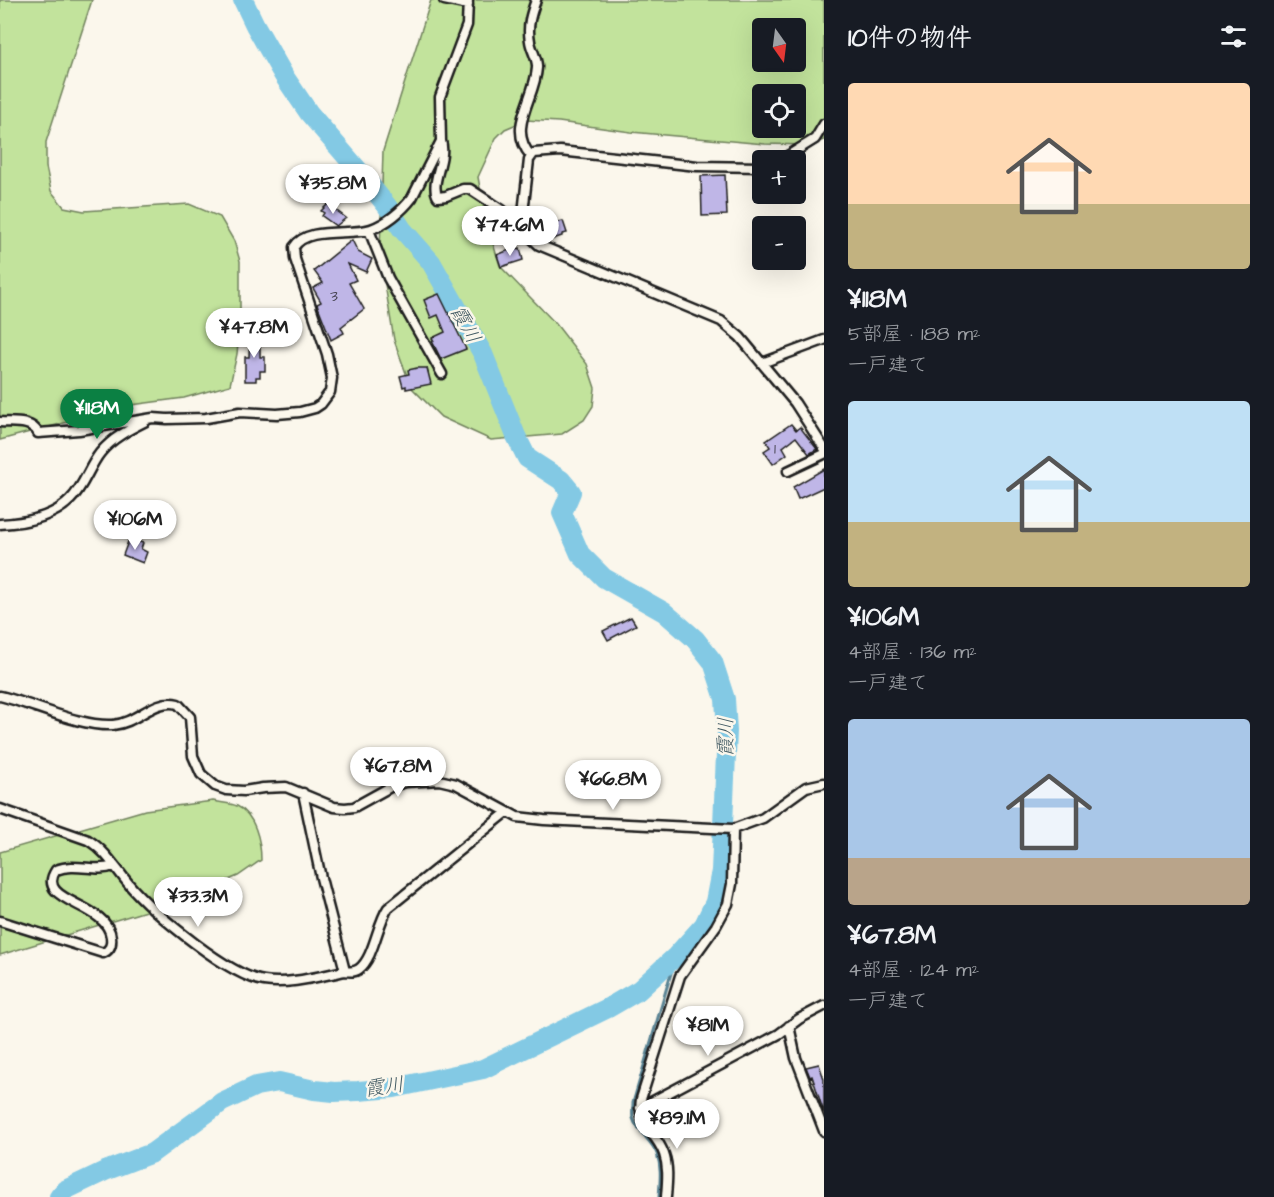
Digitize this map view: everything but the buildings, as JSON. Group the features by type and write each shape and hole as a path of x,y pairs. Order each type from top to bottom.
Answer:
{"street":[{"path":"444,0 468,2 467,25 440,97 443,154 435,188 438,197 470,189 502,210 539,245 721,321 731,328 795,403 824,448"},
{"path":"531,156 523,144 519,129 537,67 530,42 529,22 536,0"},
{"path":"797,150 815,139 824,124"},
{"path":"0,422 31,424 38,433 80,430 153,418 167,420 206,418 240,412 277,414 315,408 330,392 332,378 327,354 295,259 294,247 301,239 315,235 369,230 386,221 406,206 417,190 441,141"},
{"path":"531,156 560,151 697,166 752,167"},
{"path":"516,223 523,213 531,156"},
{"path":"369,230 388,278 442,374"},
{"path":"762,363 824,340"},
{"path":"0,524 16,523 49,515 70,500 101,452 123,433 153,418"},
{"path":"788,471 824,454"},
{"path":"0,696 101,725 124,723 135,719 161,703 178,704 190,717 193,756 197,766 201,774 215,786 231,792 286,787 334,807 354,807 392,786 406,782 439,780 456,784 517,817 731,830 763,818 806,787 824,783"},
{"path":"303,794 321,878 345,971"},
{"path":"0,809 88,840 104,851 119,875 150,907 220,960 246,975 264,981 289,982 360,969 367,958 384,915 397,899 506,813"},
{"path":"666,1197 668,1173 666,1157 661,1146 643,1122 640,1108 680,976 716,926 728,904 732,884 731,830"},
{"path":"0,921 103,953 108,951 111,944 108,926 93,912 58,894 52,885 52,879 56,870 67,866 106,868 113,866"},
{"path":"640,1108 778,1034 824,1006"},
{"path":"789,1026 796,1058 824,1131"},
{"path":"814,1105 824,1103"}],"green space":[{"path":"0,0 92,0 46,142 46,167 51,191 64,207 84,211 189,204 220,217 234,241 240,261 240,321 237,354 230,385 184,398 131,405 0,440"},
{"path":"431,0 824,0 824,140 809,145 765,144 526,120 505,129 496,138 478,177 486,221 500,266 556,324 587,364 595,388 593,406 584,420 562,434 491,440 441,417 411,387 394,340 380,253 383,151"},
{"path":"213,801 237,806 248,815 256,829 261,860 238,876 179,901 0,955 0,852 145,810"}],"waterway":[{"name":"霞川","path":"59,1197 65,1190 105,1171 152,1153 222,1102 256,1086 279,1082 314,1090 358,1091 394,1088 483,1069 608,1008 639,990 676,956 704,925 715,902 721,871 727,731 725,699 713,662 695,639 664,612 604,578 580,554 562,513 571,492 561,480 527,458 483,354 431,262 402,229 358,170 309,113 284,76 243,0"},
{"path":"659,1197 659,1159 652,1144 635,1123 633,1103 676,956"}]}
